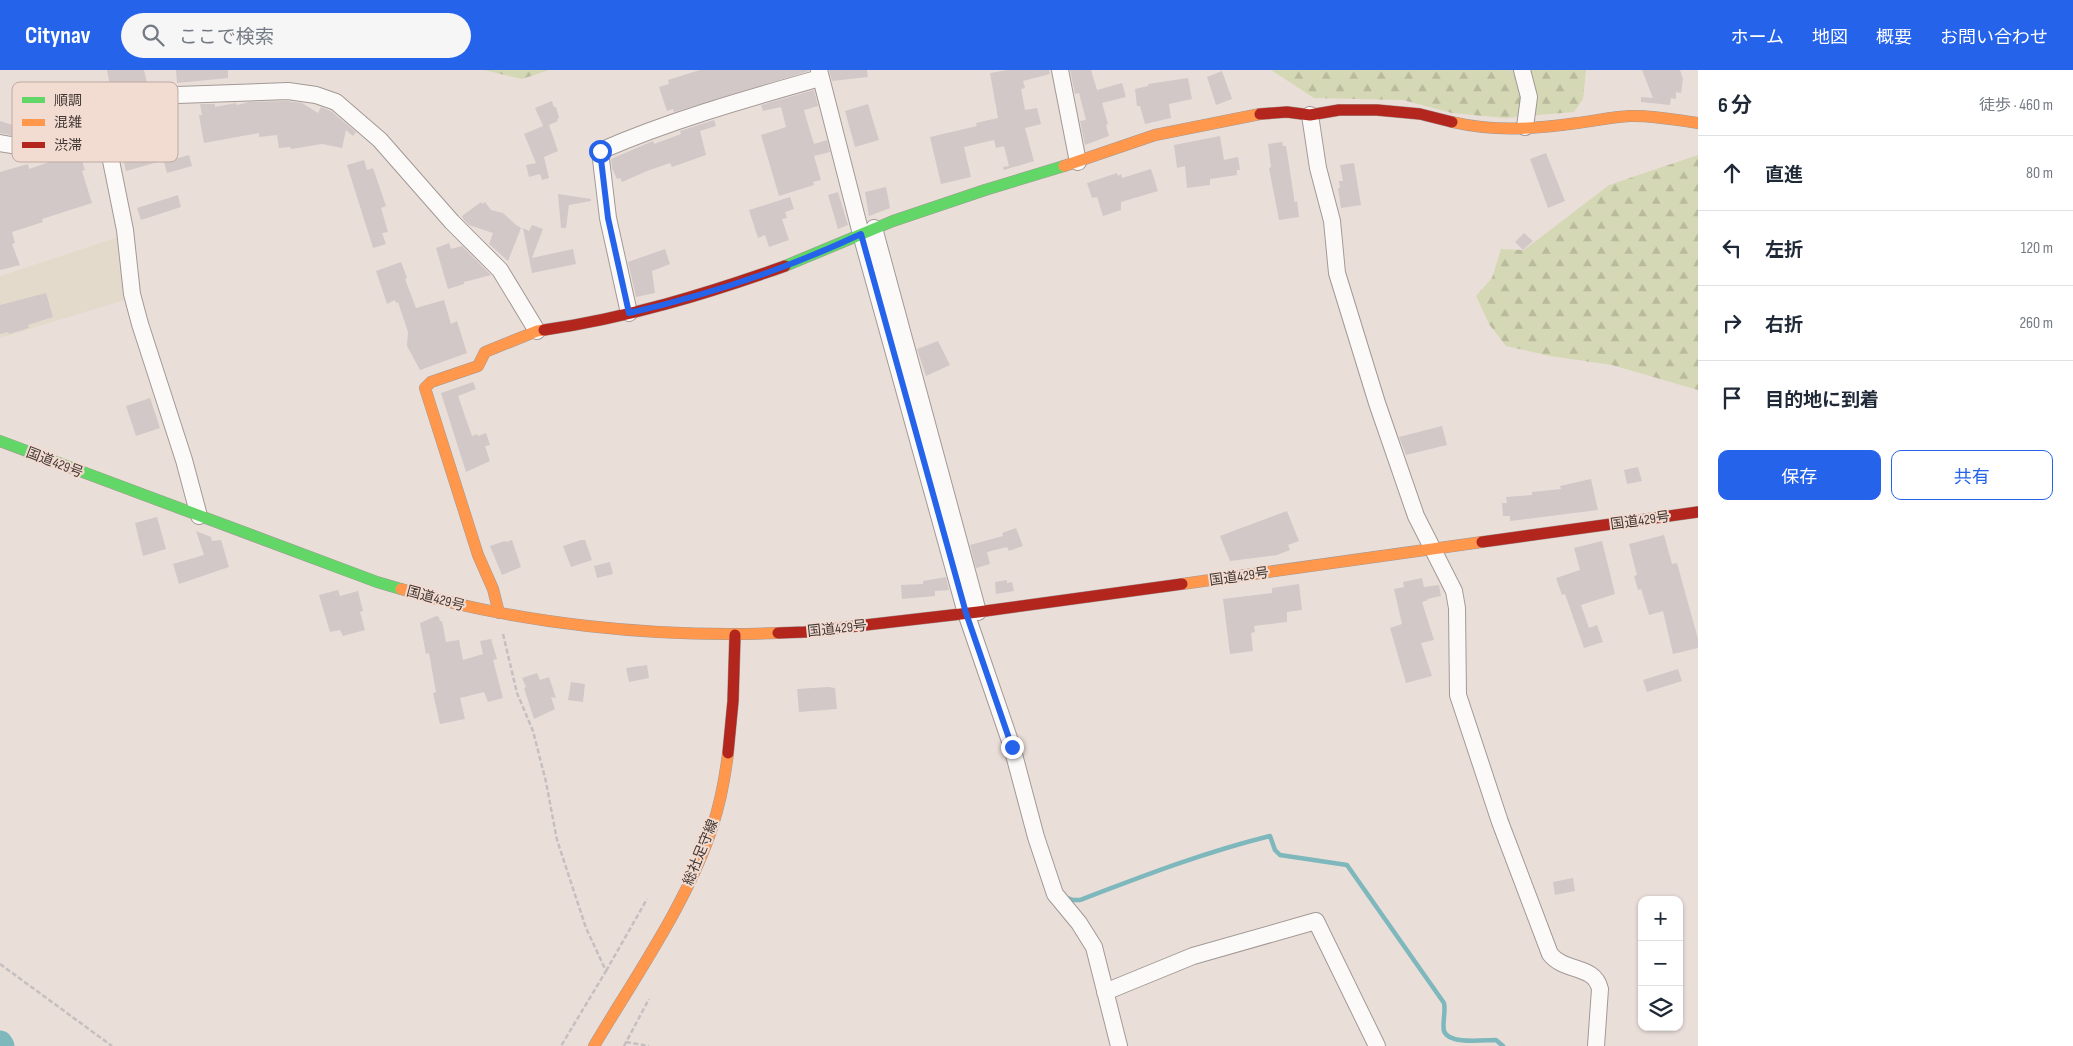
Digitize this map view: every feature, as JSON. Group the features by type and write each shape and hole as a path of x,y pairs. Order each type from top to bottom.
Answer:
{"main road":[{"path":"498,613 493,589 478,555 425,388 431,382 478,366 485,352 537,331 579,325 676,302 720,289 798,261 868,231 985,190 1078,162 1155,135 1259,114 1287,112 1310,115 1339,110 1401,111 1479,128 1506,130 1525,127 1557,126 1628,116 1646,116 1698,123"},
{"name":"国道429号","path":"0,442 376,582 444,602 498,613 611,629 735,635 805,632 971,612 1698,512"},
{"name":"総社足守線","path":"594,1046 678,902 700,860 717,810 730,751 735,635"}],"street":[{"path":"1060,70 1078,162"},
{"path":"1522,70 1529,97 1525,127"},
{"path":"629,313 608,218 600,151 625,140 820,74 868,231 971,612 1055,894 1088,935 1094,947 1119,1046"},
{"path":"178,95 288,91 316,95 336,102 380,140 452,222 500,270 537,331"},
{"path":"1310,115 1318,168 1332,222 1337,273 1358,343 1412,506 1454,591 1459,650 1458,695 1500,822 1550,954 1565,966 1595,976 1598,983 1600,989 1596,1046"},
{"path":"111,162 125,230 132,294 184,460 199,516"},
{"path":"1105,992 1193,956 1316,921 1377,1046"}],"path":[{"path":"498,613 517,693 535,740 557,840 586,928 606,971"},
{"path":"561,1046 647,899"},
{"path":"0,964 112,1046"},
{"path":"624,1046 649,999"},
{"path":"626,1042 648,1046"}],"shaded area":[{"path":"121,236 128,299 0,338 0,276"}],"green space":[{"path":"484,70 549,70 522,79"},
{"path":"1271,70 1586,70 1583,99 1574,112 1505,118 1452,113 1403,100 1314,98"},
{"path":"1698,155 1698,390 1612,365 1550,356 1506,346 1489,324 1476,296 1492,278 1501,249 1524,250 1609,185"}],"building":[{"path":"107,70 144,70 147,82 109,82"},
{"path":"176,70 228,70 228,78 177,82"},
{"path":"700,70 809,71 674,112 673,109 667,111 659,87 669,84 668,80"},
{"path":"829,70 867,70 868,77 832,81"},
{"path":"1008,70 1049,70 1050,74 1023,81 1025,88 1021,89 1025,110 1037,108 1041,124 1025,128 1034,161 1004,170 1003,167 1009,166 1004,146 996,148 994,140 964,147 971,177 941,184 930,137 977,126 976,123 998,118 990,73"},
{"path":"1070,70 1091,70 1097,90 1122,83 1126,97 1102,103 1108,124 1106,125 1109,136 1085,145 1080,121 1086,120 1079,93 1075,94"},
{"path":"1642,70 1680,70 1683,79 1681,93 1676,92 1676,99 1671,98 1670,105 1641,102 1641,97 1653,98"},
{"path":"1222,71 1232,99 1216,105 1207,77"},
{"path":"1188,78 1192,99 1169,104 1171,118 1145,124 1140,106 1137,106 1135,89 1148,86 1148,84"},
{"path":"814,90 818,106 804,110 814,144 827,140 830,152 814,156 821,180 813,182 814,185 779,196 761,135 786,127 781,107 763,111 761,105"},
{"path":"287,101 302,103 318,113 321,107 331,111 356,132 353,136 346,130 342,148 322,144 291,149 290,147 279,148 277,135 259,137 259,133 204,143 199,115 202,115 200,104 215,104 215,107 236,103 237,105 249,102"},
{"path":"552,101 559,118 557,119 558,121 549,125 558,151 544,157 549,178 542,180 540,174 529,177 526,165 536,163 524,134 543,126 535,108"},
{"path":"868,104 879,140 855,147 845,111"},
{"path":"714,120 716,126 700,131 706,155 672,167 670,163 622,182 620,178 617,179 612,168 611,159 653,141 654,144 681,134 680,131"},
{"path":"0,121 12,125 12,135 0,133"},
{"path":"1220,136 1224,160 1238,157 1240,170 1237,170 1237,175 1210,179 1210,185 1187,188 1185,166 1177,168 1174,145"},
{"path":"1282,142 1283,146 1286,146 1294,202 1297,201 1299,217 1279,220 1269,168 1271,167 1268,144"},
{"path":"1546,153 1565,201 1548,208 1530,159"},
{"path":"189,155 192,166 167,173 164,162 178,162 178,158"},
{"path":"364,160 367,170 373,168 386,206 381,208 388,232 382,233 386,244 373,248 347,165"},
{"path":"49,162 82,162 85,170 82,171 92,203 42,219 43,222 12,232 15,243 12,244 20,265 0,270 0,172 28,164 29,169"},
{"path":"124,162 158,162 126,171"},
{"path":"1354,163 1361,205 1341,208 1338,188 1340,188 1339,181 1343,181 1340,165"},
{"path":"1151,169 1158,191 1121,202 1121,210 1103,216 1097,197 1092,198 1087,183 1117,173 1118,176 1121,174 1122,178"},
{"path":"886,187 890,208 869,216 865,192"},
{"path":"838,192 848,225 838,229 828,195"},
{"path":"558,194 591,199 591,201 569,205 566,228 561,228"},
{"path":"178,195 181,207 141,220 137,208"},
{"path":"790,197 794,209 785,212 787,218 782,219 789,240 769,247 765,235 758,238 749,210"},
{"path":"481,202 482,204 485,202 491,210 503,213 521,228 508,261 489,244 493,233 469,225 463,219 462,216"},
{"path":"532,225 543,229 532,258 573,249 576,264 532,273 523,228 529,231"},
{"path":"1524,233 1533,241 1523,250 1515,242"},
{"path":"449,243 451,249 462,246 491,275 464,282 464,284 448,289 436,248"},
{"path":"665,249 670,264 652,271 655,293 636,297 628,262"},
{"path":"401,262 416,308 444,300 451,324 457,321 467,353 420,370 407,346 408,332 398,302 396,303 395,300 387,304 376,271"},
{"path":"46,293 53,317 28,325 29,328 9,334 8,332 0,334 0,305"},
{"path":"938,341 950,365 926,376 917,349"},
{"path":"473,382 476,389 458,396 472,436 486,433 490,445 485,446 490,461 466,472 441,393"},
{"path":"150,398 160,428 136,436 126,406"},
{"path":"1442,426 1447,445 1406,455 1399,437"},
{"path":"1638,467 1642,481 1627,484 1624,470"},
{"path":"1591,479 1598,510 1510,521 1510,516 1503,516 1502,503 1507,503 1506,497 1532,495 1532,492 1561,489 1560,486"},
{"path":"1287,511 1299,541 1288,545 1290,550 1277,555 1230,561 1220,536"},
{"path":"157,517 166,549 143,556 135,523"},
{"path":"1016,528 1023,546 1009,551 1007,547 987,552 990,564 976,568 970,545 1003,536 1002,533"},
{"path":"196,531 211,537 212,541 221,540 229,567 179,584 173,564 204,555"},
{"path":"1664,535 1672,564 1677,563 1698,639 1698,648 1673,654 1663,611 1649,615 1641,589 1638,590 1634,576 1637,575 1629,544"},
{"path":"512,540 521,567 502,575 490,546"},
{"path":"585,540 592,560 571,567 563,546"},
{"path":"1602,541 1615,594 1581,605 1589,628 1597,625 1603,642 1584,648 1565,594 1562,595 1556,578 1580,570 1574,548"},
{"path":"610,562 613,574 597,578 594,566"},
{"path":"946,577 949,590 935,591 935,596 902,599 901,585 923,584 923,581"},
{"path":"1422,578 1424,587 1439,585 1441,596 1422,602 1434,640 1421,643 1432,676 1406,683 1390,628 1402,624 1394,589 1404,587 1403,582"},
{"path":"1007,580 1007,583 1012,582 1014,591 996,594 995,582"},
{"path":"1299,584 1302,610 1287,612 1287,622 1254,626 1255,632 1251,633 1253,651 1230,654 1223,599 1272,593 1272,588"},
{"path":"338,590 340,596 358,591 363,611 360,612 365,630 343,636 340,630 330,632 319,595"},
{"path":"436,616 442,621 446,642 459,640 463,660 483,654 480,641 491,639 497,659 493,660 503,698 488,702 484,692 460,698 465,719 440,724 433,693 436,692 429,653 426,654 420,623"},
{"path":"647,665 649,678 629,682 626,668"},
{"path":"1678,669 1682,681 1647,692 1643,680"},
{"path":"537,673 540,680 549,677 556,698 551,697 555,709 534,719 522,678"},
{"path":"571,682 585,684 583,702 568,700"},
{"path":"835,688 837,709 799,712 797,689"},
{"path":"1573,878 1575,891 1555,895 1553,882"}],"waterway":[{"path":"1065,897 1080,900 1198,857 1270,836 1275,850 1280,855 1347,865 1444,1003 1444,1031 1447,1035 1467,1041 1496,1040 1503,1046"}],"traffic: fast":[{"path":"785,266 893,221 1064,166"},
{"path":"0,441 377,582 401,589"}],"traffic: slow":[{"path":"1064,166 1155,135 1260,114"},
{"path":"1452,122 1484,127 1515,128 1545,127 1617,117 1639,116 1698,123"},
{"path":"499,613 493,589 478,555 425,388 431,382 478,366 485,352 537,331 544,330"},
{"path":"1182,584 1482,542"},
{"path":"401,589 492,611 588,626 684,633 778,633"},
{"path":"594,1046 659,939 689,884 715,819 728,753"}],"traffic: jam":[{"path":"1260,114 1287,112 1310,115 1339,110 1377,110 1420,114 1452,122"},
{"path":"544,330 636,312 726,286 785,266"},
{"path":"1482,542 1698,512"},
{"path":"778,633 805,632 978,612 1182,584"},
{"path":"728,753 733,701 735,635"}],"route":[{"path":"600,151 608,218 629,313 720,289 798,261 861,234 966,613 1012,747"}]}
